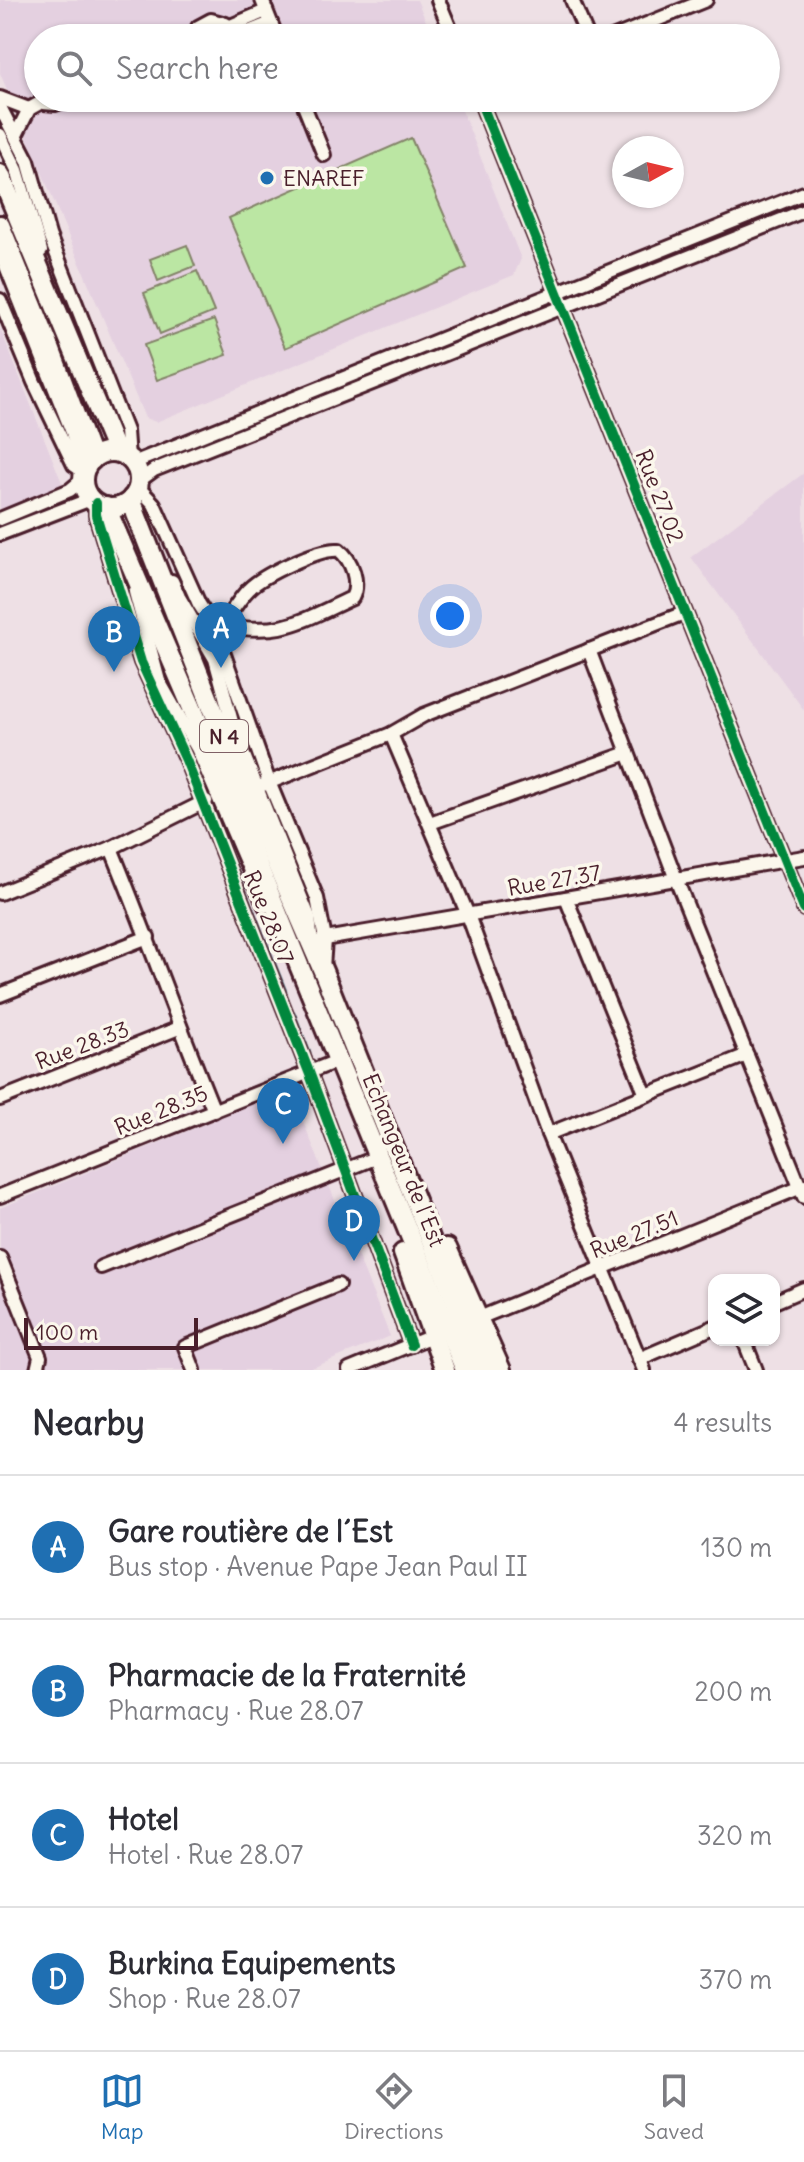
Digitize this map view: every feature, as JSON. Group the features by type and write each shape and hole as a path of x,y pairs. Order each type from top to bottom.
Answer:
{"highway":[{"name":"N 4","path":"0,174 125,457 136,490 136,514 243,790"},
{"name":"N 4","path":"0,225 50,348 86,470 85,491 115,522 318,942"},
{"path":"86,470 103,453 125,457"},
{"path":"99,504 122,506 136,490"},
{"name":"Echangeur de l´Est","path":"243,790 298,969 465,1370"},
{"name":"Echangeur de l´Est","path":"318,942 323,971 483,1370"},
{"path":"369,1085 419,1186 501,1370"},
{"path":"359,1113 445,1370"}],"street":[{"path":"438,0 448,24"},
{"path":"572,0 582,24"},
{"path":"646,24 705,0"},
{"path":"245,24 266,11"},
{"path":"204,24 219,20 223,24"},
{"path":"0,98 24,107"},
{"path":"0,107 28,161 49,235 126,431 125,457"},
{"path":"16,135 28,112"},
{"path":"307,112 324,155"},
{"name":"Rue 27.02","path":"485,112 804,909"},
{"path":"0,135 17,170 32,225 55,289 125,457"},
{"path":"125,457 558,292 804,193"},
{"path":"243,790 218,627 199,604 154,504 136,490 154,470 804,211"},
{"path":"0,251 86,470"},
{"path":"0,300 34,382 74,465 86,470"},
{"path":"0,519 70,490 86,470"},
{"path":"0,534 99,504"},
{"name":"Rue 28.07","path":"99,504 96,515 141,662 175,735 309,1072 411,1345"},
{"path":"326,550 339,550 346,557 356,579 352,598 286,628 251,631 218,627 245,593 265,577 326,550"},
{"path":"0,893 111,848 202,803 391,734 424,715 684,613"},
{"path":"589,650 676,879 803,1190"},
{"path":"391,734 468,915 548,1134 642,1364 708,1330"},
{"path":"430,823 628,753"},
{"path":"111,848 214,1111"},
{"name":"Rue 27.37","path":"318,942 804,857"},
{"path":"566,898 646,1095"},
{"path":"0,995 148,937"},
{"name":"Rue 28.33","path":"0,1099 179,1028"},
{"path":"548,1134 747,1055"},
{"name":"Rue 28.35","path":"0,1196 337,1061"},
{"path":"101,1267 372,1159"},
{"name":"Rue 27.51","path":"479,1318 803,1190"},
{"path":"0,1258 40,1357 37,1370"},
{"path":"194,1370 185,1347 338,1285"},
{"path":"780,1299 804,1289"},
{"path":"349,1370 432,1336"},
{"path":"746,1346 756,1370"}],"shaded area":[{"name":"ENAREF","path":"0,0 417,0 427,24 24,24 24,112 463,112 521,259 514,275 156,422 145,418 0,73"},
{"path":"0,328 64,488 0,514"},
{"path":"804,473 804,710 691,557"},
{"path":"290,1089 390,1336 307,1370 0,1370 0,1208"}],"green space":[{"path":"411,138 467,268 285,348 229,218"},
{"path":"187,245 195,266 158,281 150,259"},
{"path":"197,271 214,312 160,334 144,293"},
{"path":"214,320 227,355 157,380 144,345"}],"waterway":[{"path":"232,842 229,849 286,991"},
{"path":"294,1012 310,1053"}],"cycle path":[{"path":"485,112 804,909"},
{"path":"96,503 96,515 141,662 186,760 309,1072 411,1345"}],"place":[{"name":"ENAREF","path":"267,178"},
{"name":"Gare routière de l´Est","path":"221,668"},
{"name":"Pharmacie de la Fraternité","path":"114,672"},
{"name":"Hotel","path":"283,1144"},
{"name":"Burkina Equipements","path":"354,1261"}]}
